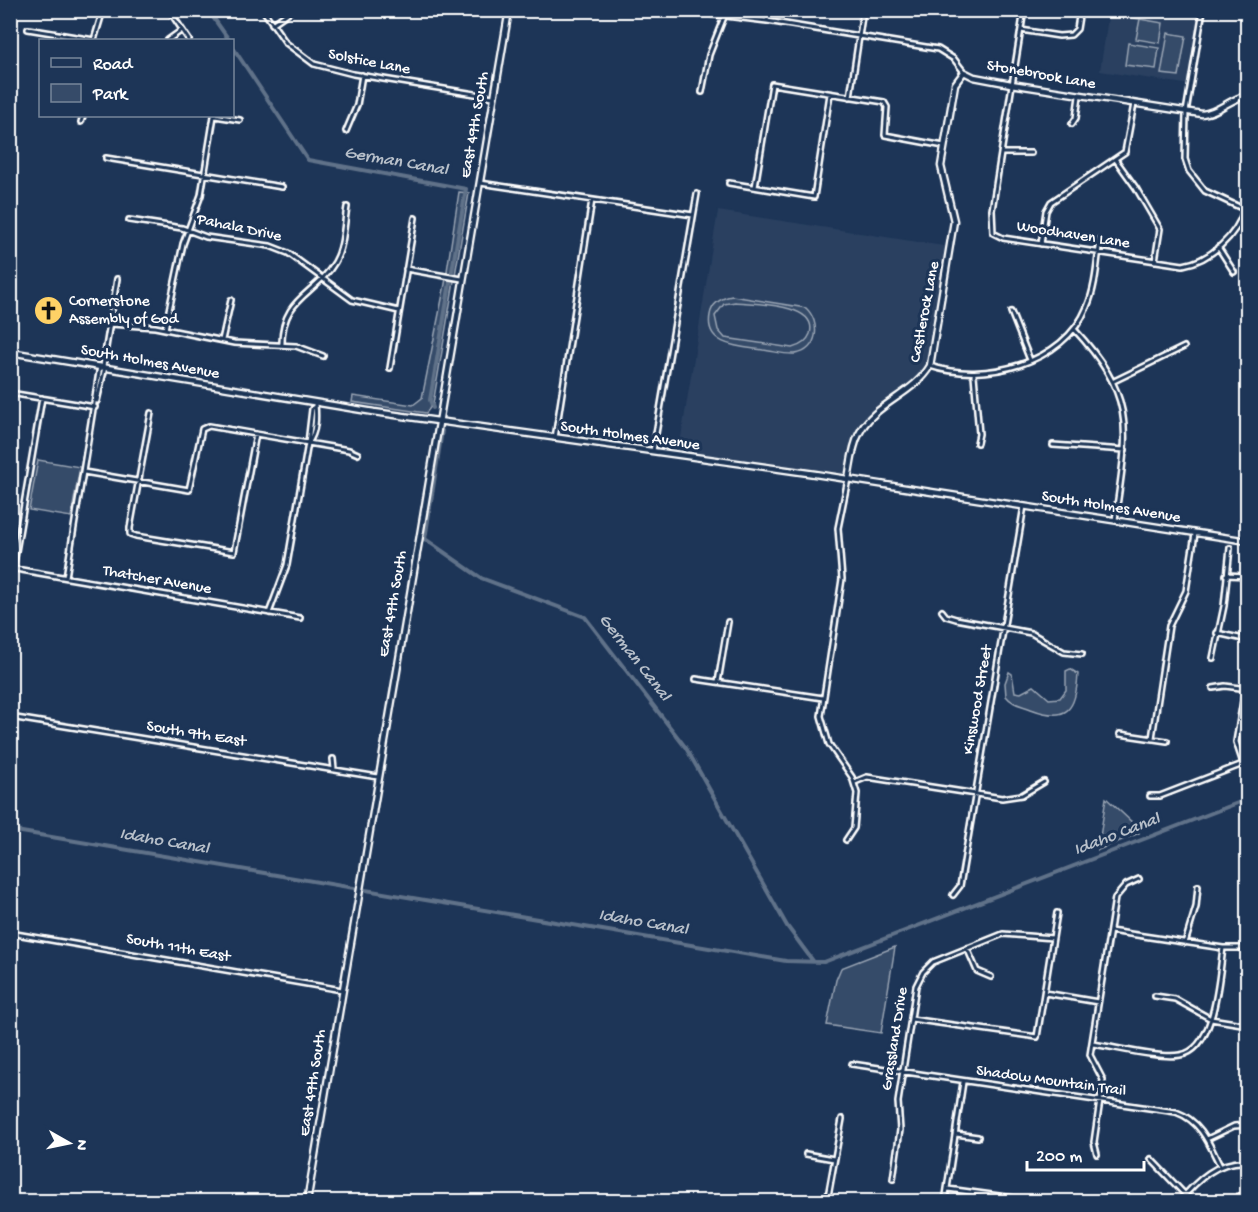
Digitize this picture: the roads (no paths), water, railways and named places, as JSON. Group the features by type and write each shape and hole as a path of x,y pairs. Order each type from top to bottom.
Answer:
{"street":[{"path":"94,39 104,10"},
{"path":"169,10 188,39"},
{"name":"Solstice Lane","path":"263,10 286,43 303,58 324,68 493,97"},
{"path":"272,24 292,10"},
{"name":"East 49th South","path":"307,1202 508,10"},
{"path":"767,21 769,10"},
{"path":"850,97 863,10"},
{"name":"Woodhaven Lane","path":"1024,10 992,210 993,233 999,237 1041,244 1188,264 1218,246 1236,229 1246,211"},
{"path":"1021,30 1059,36 1071,35 1077,29 1080,10"},
{"path":"1203,10 1186,112 1184,151 1189,171 1210,195 1246,211"},
{"name":"Stonebrook Lane","path":"693,12 767,21 938,49 954,59 964,72 974,77 1079,96 1205,114 1227,101 1248,95"},
{"path":"702,92 709,55 724,17"},
{"path":"28,29 88,39"},
{"path":"169,39 182,30"},
{"name":"Castlerock Lane","path":"846,840 854,828 858,808 855,782 825,735 821,716 842,579 838,528 854,446 863,426 877,412 917,384 930,366 954,221 941,173 944,146 955,84 964,72"},
{"path":"346,131 357,105 362,75"},
{"path":"755,187 772,84 887,104 885,135 944,146"},
{"path":"729,183 814,197 830,94"},
{"path":"1072,124 1076,118 1079,96"},
{"path":"1041,244 1047,206 1116,160 1127,148 1134,104"},
{"path":"81,123 82,117"},
{"path":"165,329 183,244 198,206 214,117"},
{"path":"220,117 240,120"},
{"path":"1001,153 1031,153"},
{"path":"106,158 282,187"},
{"path":"1116,160 1137,188 1160,228 1155,261"},
{"path":"478,182 693,215"},
{"path":"652,453 697,194"},
{"path":"555,438 592,200"},
{"path":"282,345 283,326 291,306 337,259 347,207"},
{"path":"390,368 415,218"},
{"name":"Pahala Drive","path":"129,220 188,231 206,237 276,248 288,253 359,303 399,311"},
{"path":"930,366 974,375 1030,360 1060,343 1074,329 1090,297 1100,240"},
{"path":"1218,246 1233,272"},
{"path":"406,269 462,279"},
{"path":"66,577 117,279"},
{"path":"222,340 231,300"},
{"path":"1011,312 1030,360"},
{"path":"110,324 165,329 222,340 296,346 323,356"},
{"path":"1074,329 1091,347 1113,381 1124,420 1125,450 1115,520"},
{"path":"1113,381 1184,347"},
{"name":"South Holmes Avenue","path":"10,352 315,405 848,479 1248,541"},
{"path":"974,375 979,434 977,443"},
{"path":"10,393 95,405"},
{"path":"12,569 42,398"},
{"path":"268,613 287,565 308,443 312,438 317,411 315,405"},
{"path":"151,413 130,534 234,552 256,434"},
{"path":"84,472 189,490 204,426 349,450 358,454"},
{"path":"1053,445 1125,450"},
{"name":"Kinswood Street","path":"953,895 960,886 1024,506"},
{"path":"1152,738 1169,626 1186,591 1195,532"},
{"path":"1213,657 1224,606 1230,548"},
{"name":"Thatcher Avenue","path":"12,569 300,618"},
{"path":"1226,574 1248,576"},
{"path":"942,611 946,616 956,619 1004,626 1038,636 1064,652 1082,654"},
{"path":"718,682 728,622"},
{"path":"1217,633 1248,640"},
{"path":"696,679 823,698"},
{"path":"1150,796 1167,794 1245,763 1236,741 1246,689 1225,686 1213,688"},
{"name":"South 9th East","path":"10,717 378,777"},
{"path":"1120,734 1167,741"},
{"path":"333,759 334,770"},
{"path":"855,782 867,777 976,794 1013,797 1035,789 1044,782"},
{"path":"1097,1154 1094,1142 1103,1077 1092,1062 1092,1044 1098,1002 1116,893 1139,879"},
{"path":"1185,943 1196,907 1198,886"},
{"path":"911,1019 1037,1036 1057,913"},
{"path":"1110,931 1223,948 1248,948"},
{"name":"South 11th East","path":"10,933 342,990"},
{"name":"Grassland Drive","path":"893,1179 900,1130 898,1102 916,986 923,972 933,962 1011,933 1053,938"},
{"path":"967,948 977,971 991,977"},
{"path":"1092,1044 1180,1055 1197,1046 1211,1019 1223,948"},
{"path":"1045,993 1098,1002"},
{"path":"1155,996 1175,999 1211,1019 1248,1025"},
{"name":"Shadow Mountain Trail","path":"852,1064 1166,1110 1186,1116 1207,1139 1220,1166"},
{"path":"945,1202 963,1082"},
{"path":"827,1202 842,1119"},
{"path":"1207,1139 1234,1126 1248,1125"},
{"path":"956,1134 978,1137"},
{"path":"806,1154 834,1159"},
{"path":"1151,1159 1192,1202"},
{"path":"1179,1202 1205,1175 1220,1166 1232,1162 1248,1161"},
{"path":"948,1189 1044,1202"},
{"path":"1238,1202 1239,1196"}],"waterway":[{"name":"German Canal","path":"208,10 228,39"},
{"name":"German Canal","path":"234,49 308,160 466,189 430,400 433,408"},
{"name":"German Canal","path":"442,431 425,539 481,578 585,617 686,748 787,926 813,961"},
{"name":"Idaho Canal","path":"10,830 786,961 824,962 1248,799"}],"place":[{"name":"Cornerstone Assembly of God","path":"48,311"}]}
